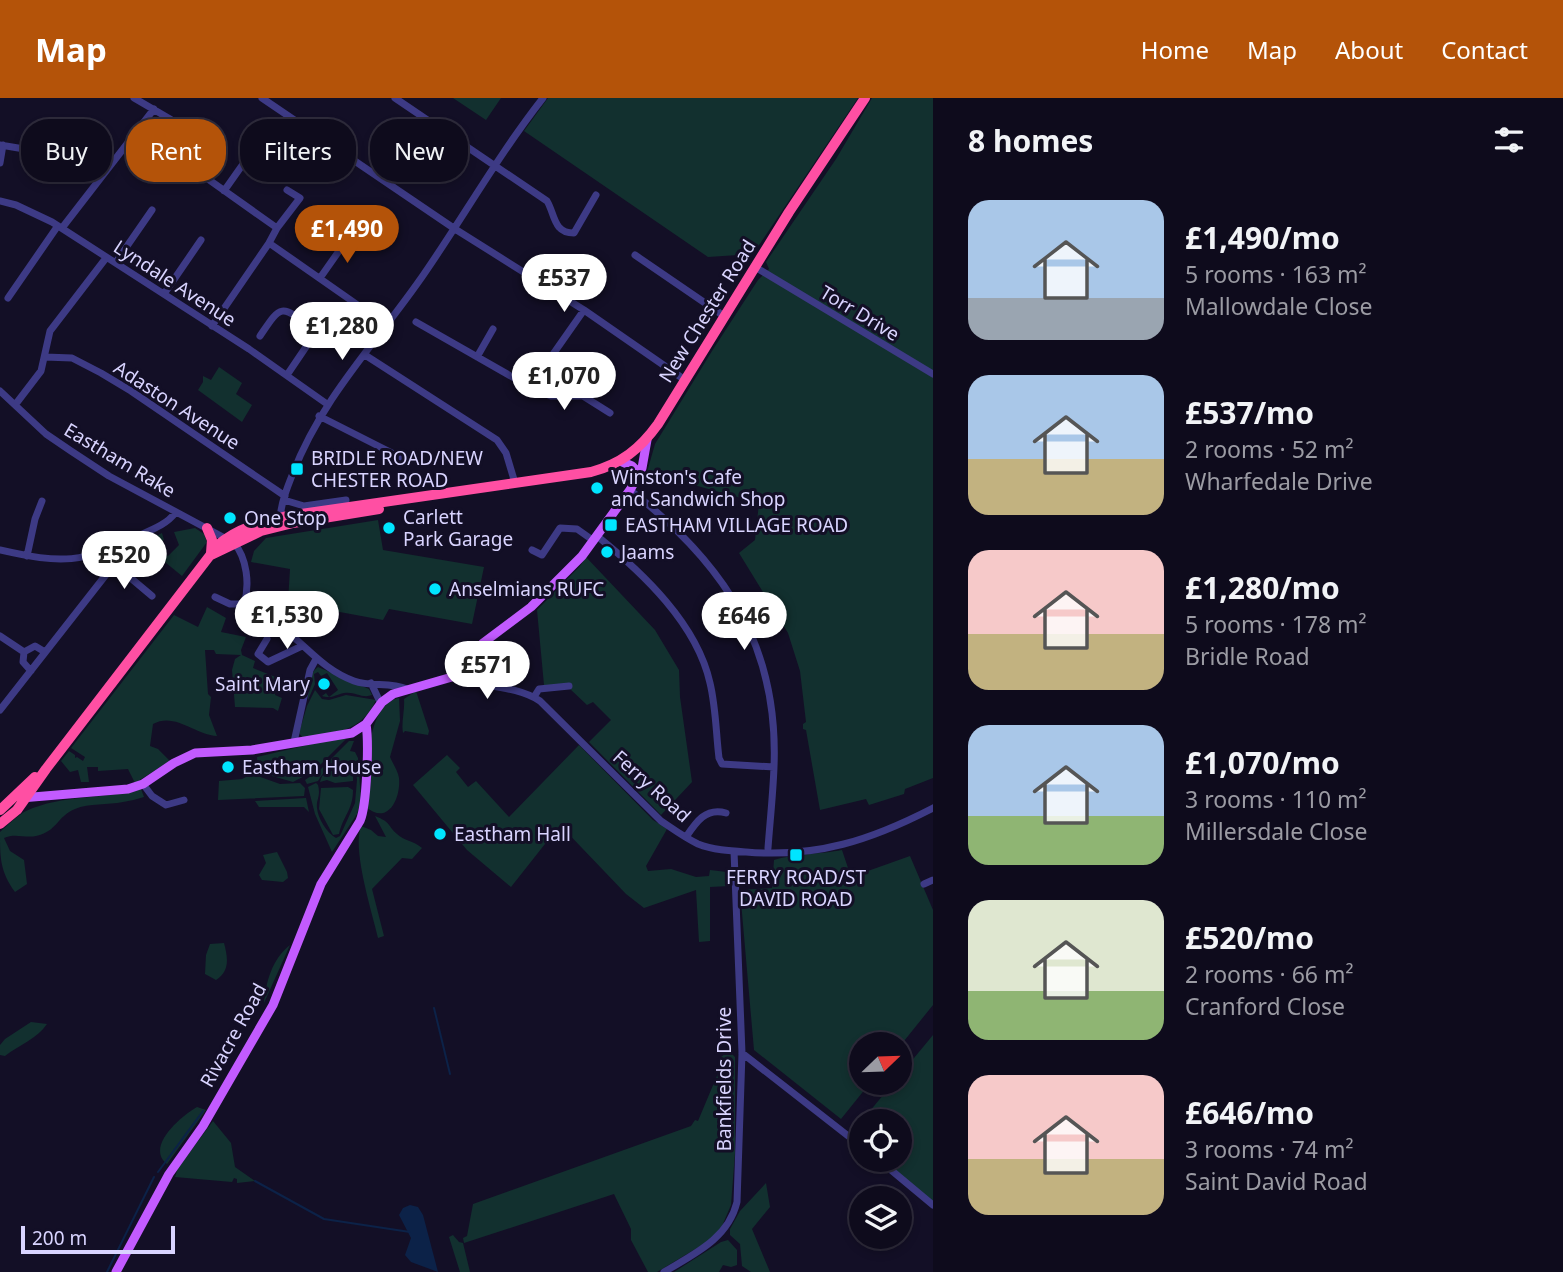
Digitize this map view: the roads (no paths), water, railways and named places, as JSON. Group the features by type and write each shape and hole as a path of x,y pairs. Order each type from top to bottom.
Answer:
{"highway":[{"name":"New Chester Road","path":"280,522 293,515 591,472 609,467 636,450 647,440 865,98"},
{"name":"New Chester Road","path":"0,824 17,810 20,798 46,769 218,545 255,524 373,511 408,500"},
{"path":"207,528 212,543 211,555"},
{"name":"New Chester Road","path":"0,810 36,785 46,769"}],"main road":[{"path":"20,798 128,789 143,784 174,763 195,753 237,752 352,733 366,724 381,704 393,694 452,677 483,643 531,607 596,538 642,468 647,440"},
{"path":"636,450 639,473"},
{"path":"620,461 632,466 639,473"},
{"name":"Rivacre Road","path":"116,1272 169,1174 203,1126 273,1005 321,884 365,811 366,753 369,740 366,724"},
{"path":"36,785 42,794 49,797"}],"street":[{"path":"134,98 155,108 169,119"},
{"path":"262,98 685,380"},
{"path":"395,98 547,201 559,228 567,233 574,233 578,229 596,195"},
{"path":"280,522 284,499 301,453 319,416 455,229 518,129 542,98"},
{"path":"8,298 59,227 155,108"},
{"path":"0,163 2,145 21,148"},
{"path":"224,191 240,168"},
{"path":"211,182 277,228"},
{"path":"212,326 300,198 287,190"},
{"name":"Lyndale Avenue","path":"0,201 42,216 116,262 327,404"},
{"path":"116,262 152,210"},
{"path":"320,278 353,232 373,245"},
{"path":"164,294 201,240"},
{"path":"270,243 362,308"},
{"path":"635,254 724,316"},
{"path":"15,405 41,371 50,331 106,258"},
{"name":"Torr Drive","path":"755,267 933,374"},
{"path":"260,336 281,310 287,311 309,328 310,341 287,375"},
{"path":"530,387 583,310"},
{"path":"416,322 530,387 551,396 583,396 610,413"},
{"path":"477,357 493,329"},
{"path":"365,355 497,440 506,453 515,483"},
{"name":"Adaston Avenue","path":"45,357 72,358 101,373 131,391 284,499"},
{"name":"Eastham Rake","path":"0,391 46,434 109,476 231,540"},
{"path":"319,416 400,457"},
{"path":"630,490 654,508 688,542 731,594 762,659 769,690 774,767 768,848"},
{"path":"284,499 304,506 346,500"},
{"path":"284,499 293,515"},
{"path":"27,556 42,501"},
{"path":"0,550 48,560 91,557 165,523 176,512"},
{"path":"532,550 542,555 560,528 577,529 596,538 625,559 658,593 694,639 710,682 722,764 774,767"},
{"path":"231,540 240,550 246,570 247,591 244,604"},
{"path":"0,710 105,576 129,541"},
{"path":"91,557 105,576"},
{"path":"114,564 152,596"},
{"path":"215,597 230,604 244,604 283,628 316,659 351,680 398,685 407,689"},
{"path":"0,636 24,652"},
{"path":"267,639 258,654 268,662 302,646"},
{"path":"24,652 35,646 45,652"},
{"path":"24,652 23,662 30,671"},
{"path":"294,742 310,670 316,659"},
{"name":"Ferry Road","path":"452,677 534,697 661,821 686,837 710,847 768,854 837,847 896,827 933,808"},
{"path":"371,683 381,704"},
{"path":"534,697 539,689 569,686"},
{"path":"143,784 152,796 166,805 184,800"},
{"path":"686,837 706,813 723,809"},
{"name":"Bankfields Drive","path":"664,1272 718,1237 734,1216 739,1186 742,1053 734,851"},
{"path":"924,884 933,880"},
{"path":"742,1053 849,1137"},
{"path":"893,1172 933,1205"}],"water":[{"path":"410,1205 418,1207 423,1215 438,1272 411,1262 405,1255 411,1238 399,1215 403,1208"}],"waterway":[{"path":"434,1008 450,1074"},
{"path":"158,1172 203,1111"},
{"path":"107,1272 154,1177"},
{"path":"255,1181 324,1219 410,1232"}],"place":[{"name":"BRIDLE ROAD/NEW CHESTER ROAD","path":"297,469"},
{"name":"Winston's Cafe and Sandwich Shop","path":"597,488"},
{"name":"One Stop","path":"230,518"},
{"name":"EASTHAM VILLAGE ROAD","path":"611,525"},
{"name":"Carlett Park Garage","path":"389,528"},
{"name":"Jaams","path":"607,552"},
{"name":"Anselmians RUFC","path":"435,589"},
{"name":"Saint Mary","path":"324,684"},
{"name":"Eastham House","path":"228,767"},
{"name":"Eastham Hall","path":"440,834"},
{"name":"FERRY ROAD/ST DAVID ROAD","path":"796,855"}]}
